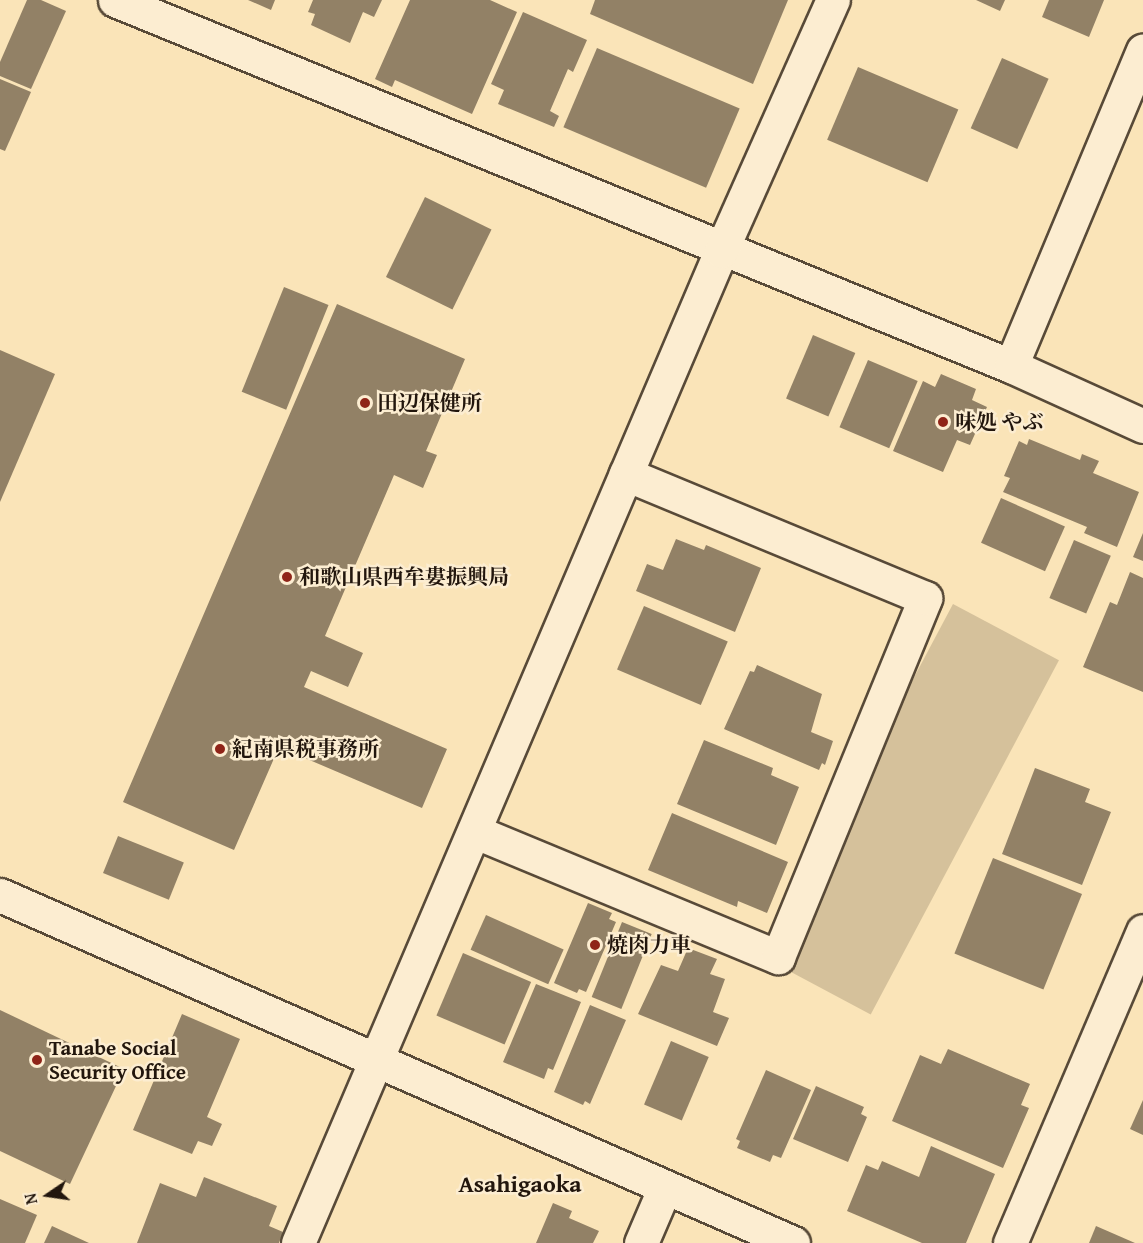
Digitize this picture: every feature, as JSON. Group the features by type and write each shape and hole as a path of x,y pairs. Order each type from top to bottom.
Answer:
{"street":[{"path":"115,0 721,251 1011,366 1143,426"},
{"path":"298,1243 476,832 721,251 833,0"},
{"path":"1011,366 1143,50"},
{"path":"476,832 778,957 925,598 626,474"},
{"path":"0,895 793,1243"},
{"path":"1010,1243 1143,931"},
{"path":"641,1243 665,1187"}],"shaded area":[{"path":"953,604 1059,660 871,1014 765,958"}],"building":[{"path":"27,0 41,0 66,11 31,89 0,76 0,62"},
{"path":"248,0 275,0 271,10"},
{"path":"313,0 382,0 374,17 363,12 350,43 311,25 315,14 308,12"},
{"path":"410,0 490,0 517,12 472,114 395,80 392,87 375,79"},
{"path":"595,0 788,0 753,84 590,14"},
{"path":"976,0 1005,0 1000,11"},
{"path":"1049,0 1104,0 1089,37 1042,17"},
{"path":"523,12 587,40 573,72 568,69 550,111 559,116 554,127 498,104 504,90 491,84"},
{"path":"597,48 740,109 706,188 563,127"},
{"path":"1002,58 1049,79 1017,149 971,128"},
{"path":"858,67 958,110 927,182 827,140"},
{"path":"0,79 31,92 5,151 0,149"},
{"path":"425,197 492,229 452,309 386,277"},
{"path":"284,287 329,305 286,410 242,392"},
{"path":"337,304 465,359 426,451 437,455 423,488 394,475 325,636 363,653 348,687 311,671 304,687 447,749 422,808 279,747 234,850 123,802"},
{"path":"813,335 855,353 828,416 786,399"},
{"path":"0,350 55,374 0,502"},
{"path":"868,360 918,381 889,448 839,427"},
{"path":"941,374 976,389 972,400 987,407 970,445 957,440 943,472 893,451 923,381 935,387"},
{"path":"1029,439 1080,460 1082,454 1099,461 1093,473 1139,492 1117,547 1084,533 1087,527 1003,492 1010,478 1004,476 1019,441 1027,445"},
{"path":"1001,498 1065,526 1045,571 981,543"},
{"path":"1143,533 1143,561 1133,557"},
{"path":"676,539 704,550 706,545 761,568 735,632 636,591 647,564 663,570"},
{"path":"1074,540 1111,556 1086,614 1049,598"},
{"path":"1130,572 1143,578 1143,692 1083,667 1110,602 1117,605"},
{"path":"644,606 728,642 701,705 617,670"},
{"path":"757,665 822,694 811,732 833,741 825,765 822,763 819,770 724,729 750,671 754,672"},
{"path":"704,740 773,768 771,775 799,787 776,845 677,804"},
{"path":"1035,768 1090,789 1085,802 1111,812 1082,885 1002,854"},
{"path":"672,813 788,862 767,913 738,901 737,907 648,870"},
{"path":"118,836 184,863 169,900 103,873"},
{"path":"993,858 1082,894 1043,989 954,953"},
{"path":"588,903 612,913 609,919 616,922 586,992 579,989 577,993 554,983"},
{"path":"486,915 564,950 548,984 471,950"},
{"path":"622,922 652,934 621,1009 592,997"},
{"path":"688,948 717,959 710,974 725,979 713,1012 729,1018 717,1046 638,1014 661,965 678,971"},
{"path":"463,953 531,982 505,1045 436,1016"},
{"path":"536,984 581,1002 553,1070 548,1068 544,1079 503,1062"},
{"path":"590,1005 626,1020 590,1104 585,1101 583,1105 554,1092"},
{"path":"0,1010 124,1069 70,1184 0,1151"},
{"path":"182,1014 240,1039 207,1117 222,1124 212,1146 198,1141 192,1154 133,1130"},
{"path":"671,1041 709,1057 682,1121 644,1105"},
{"path":"948,1049 1030,1084 1021,1105 1029,1108 1003,1168 892,1121 920,1055 941,1064"},
{"path":"766,1070 811,1090 781,1158 773,1155 770,1162 737,1148 740,1141 736,1139"},
{"path":"816,1086 864,1107 861,1114 867,1117 848,1162 793,1139"},
{"path":"1143,1100 1143,1135 1130,1129"},
{"path":"931,1146 995,1174 966,1243 922,1243 847,1211 866,1165 878,1170 882,1161 919,1177"},
{"path":"204,1177 277,1206 269,1226 283,1232 279,1243 137,1243 160,1183 196,1197"},
{"path":"0,1199 37,1215 25,1243 0,1243"},
{"path":"553,1203 572,1211 569,1218 599,1231 593,1243 536,1243"},
{"path":"52,1226 89,1243 44,1243"},
{"path":"1096,1226 1135,1243 1089,1243"}],"place":[{"name":"田辺保健所","path":"365,403"},
{"name":"味処 やぶ","path":"943,422"},
{"name":"和歌山県西牟婁振興局","path":"287,577"},
{"name":"紀南県税事務所","path":"220,749"},
{"name":"焼肉力車","path":"595,945"},
{"name":"Tanabe Social Security Office","path":"37,1060"}],"district":[{"name":"Asahigaoka","path":"520,1184"}]}
